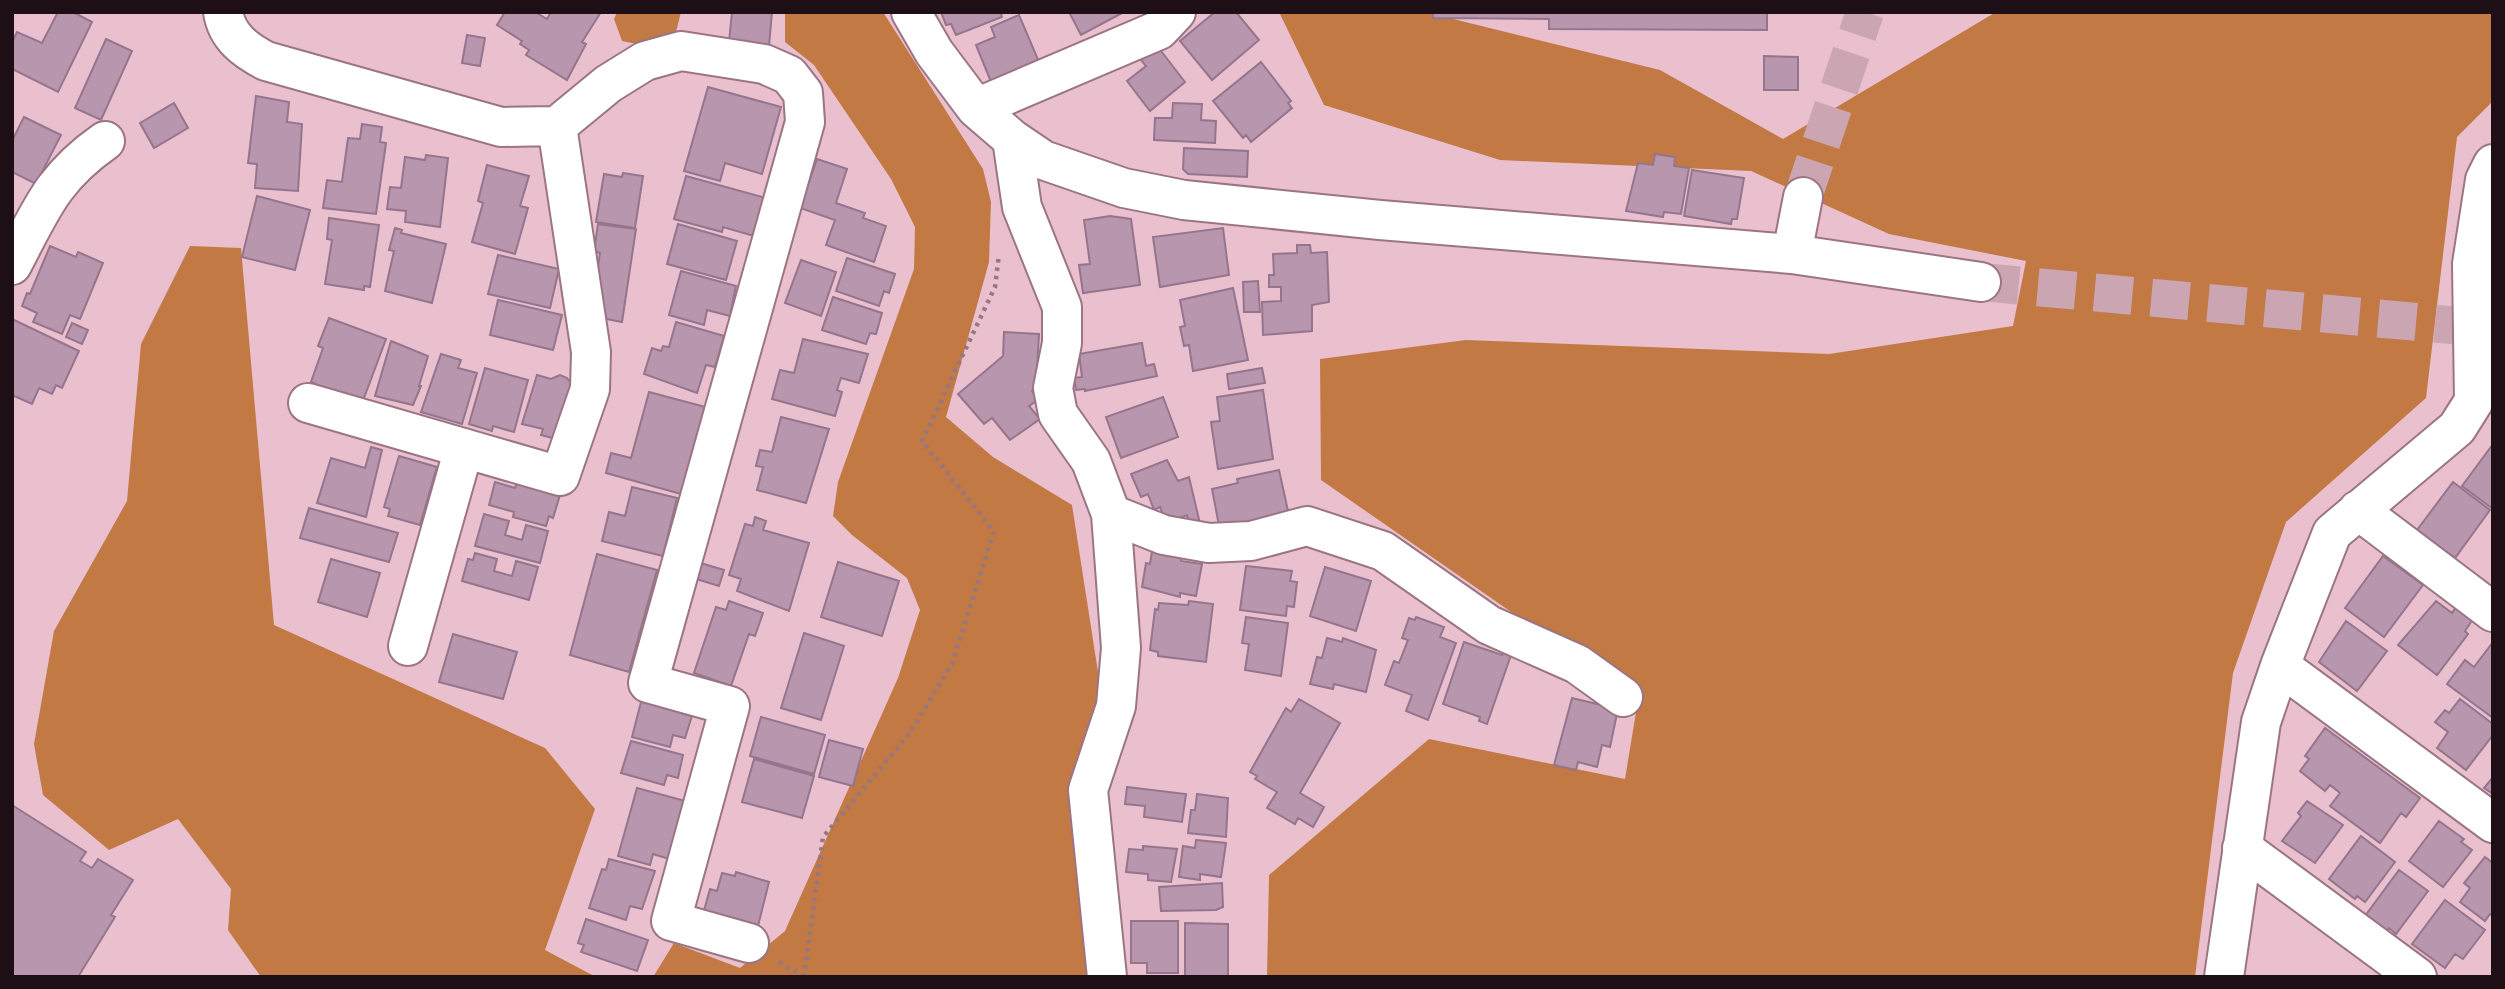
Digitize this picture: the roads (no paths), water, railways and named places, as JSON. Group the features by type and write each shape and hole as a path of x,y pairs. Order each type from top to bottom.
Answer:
{"street":[{"path":"223,12 225,24 242,48 266,61 500,127 557,126 608,84 645,61 681,51 764,64 789,75 803,93 805,122 648,682 730,706 671,921 749,943"},
{"path":"911,12 934,52 976,108 1012,139 1043,160 1081,176 1184,200 1792,254 1982,282"},
{"path":"976,108 1159,30 1176,12"},
{"path":"308,403 560,476 590,389 592,352 557,126"},
{"path":"1012,139 1022,207 1062,307 1062,343 1053,388 1058,414 1091,461 1111,514 1121,648 1116,706 1088,790 1107,977"},
{"path":"12,265 52,189 75,162 105,141"},
{"path":"2224,977 2262,722 2280,666 2332,533 2457,428 2474,401 2472,264 2485,180 2493,164"},
{"path":"1792,254 1803,197"},
{"path":"408,646 464,448"},
{"path":"2358,510 2493,612"},
{"path":"1111,514 1164,535 1209,543 1251,541 1307,526 1383,551 1489,625 1577,664 1623,697"},
{"path":"2280,666 2493,823"},
{"path":"2242,848 2417,977"}],"tunnel":[{"path":"1803,197 1865,12"},
{"path":"1981,282 2493,329"}]}
